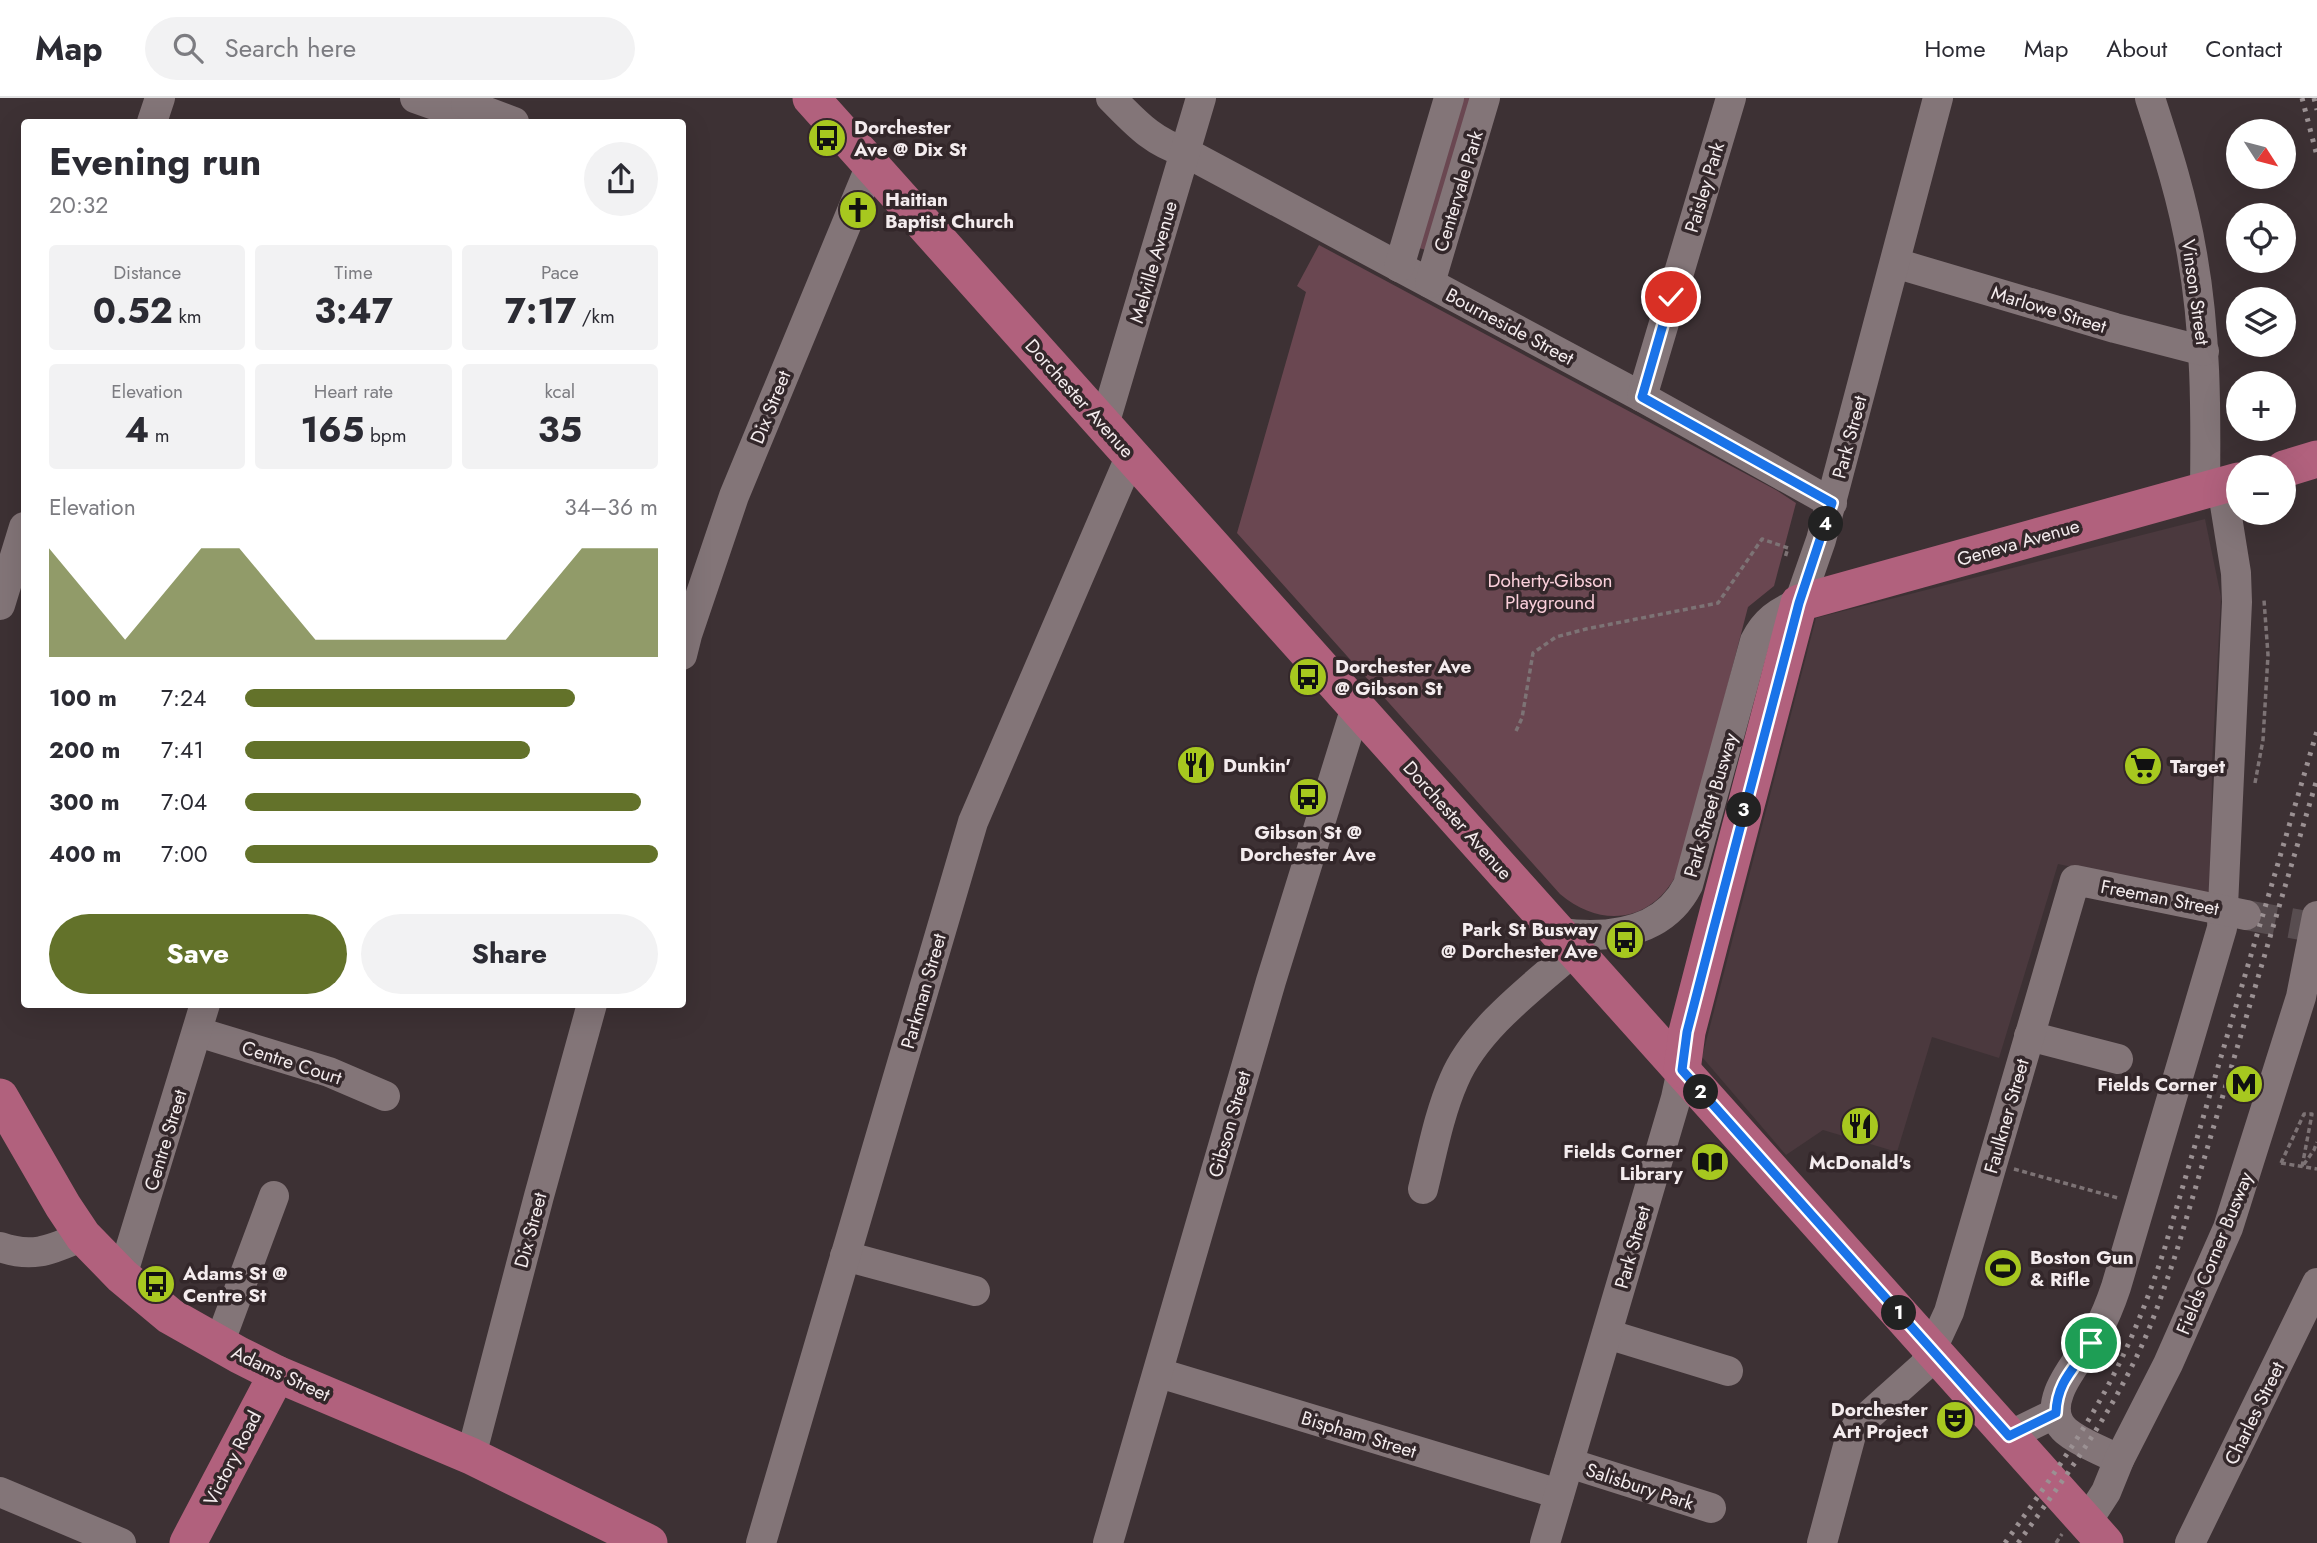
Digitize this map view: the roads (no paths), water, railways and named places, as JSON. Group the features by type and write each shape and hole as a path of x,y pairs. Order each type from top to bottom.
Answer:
{"main road":[{"name":"Dorchester Avenue","path":"811,98 2096,1533"},
{"path":"2296,465 2317,459"},
{"name":"Geneva Avenue","path":"1799,603 2222,486"},
{"name":"Park Street","path":"1682,1070 1687,1032 1799,603"},
{"name":"Adams Street","path":"0,1097 83,1236 122,1276 170,1316 277,1374 471,1456 649,1543"},
{"name":"Victory Road","path":"188,1543 277,1374"}],"street":[{"path":"153,119 159,98"},
{"path":"415,98 502,119"},
{"name":"Bourneside Street","path":"1111,98 1149,136 1163,144 1185,152 1642,397 1832,503"},
{"name":"Melville Avenue","path":"1104,425 1201,98"},
{"name":"Centervale Park","path":"1399,267 1449,98"},
{"name":"Centervale Park","path":"1430,284 1485,98"},
{"name":"Paisley Park","path":"1642,397 1731,98"},
{"name":"Park Street","path":"1799,603 1832,503 1938,98"},
{"name":"Vinson Street","path":"2150,98 2177,182 2193,255 2222,486"},
{"name":"Dix Street","path":"686,635 734,496 871,164"},
{"name":"Marlowe Street","path":"1895,263 2115,328 2204,351"},
{"name":"Parkman Street","path":"761,1543 977,810 1131,455"},
{"path":"2119,1460 2066,1431 2056,1413 2057,1398 2063,1382 2085,1353 2108,1308 2220,936 2235,912 2237,588 2222,486"},
{"path":"0,604 21,537"},
{"name":"Park Street Busway","path":"1568,942 1628,932 1656,919 1679,899 1693,869 1755,641 1772,617 1799,603"},
{"name":"Gibson Street","path":"1108,1543 1271,981 1356,707"},
{"name":"Freeman Street","path":"2075,880 2235,912"},
{"name":"Faulkner Street","path":"1822,1543 1854,1430 1921,1369 1950,1312 2075,880"},
{"name":"Fields Corner Busway","path":"2096,1533 2106,1492 2119,1460 2185,1329 2235,1210 2301,997 2317,916"},
{"path":"1423,1189 1454,1078 1472,1049 1568,942"},
{"name":"Dix Street","path":"471,1456 591,1008"},
{"name":"Centre Court","path":"202,1018 385,1096"},
{"name":"Centre Street","path":"122,1276 202,1018"},
{"path":"2029,1036 2118,1059"},
{"name":"Park Street","path":"1545,1543 1682,1070"},
{"path":"219,1344 274,1196"},
{"path":"0,1247 16,1253 44,1253 83,1236"},
{"path":"845,1256 975,1291"},
{"name":"Charles Street","path":"2190,1543 2317,1283"},
{"path":"1607,1334 1728,1371"},
{"name":"Bispham Street","path":"1159,1373 1559,1494"},
{"path":"2009,1436 2056,1413"},
{"name":"Salisbury Park","path":"1569,1463 1711,1508"},
{"path":"0,1492 121,1543"}],"tunnel":[{"path":"2246,915 2317,928"}],"railway":[{"path":"2302,98 2317,156"},
{"path":"2314,98 2317,110"},
{"path":"2005,1543 2089,1419 2128,1345 2148,1296 2165,1247 2317,731"},
{"path":"2018,1543 2079,1457 2107,1412 2151,1323 2177,1250 2317,779"}],"place":[{"name":"Dorchester Ave @ Dix St","path":"827,138"},
{"name":"Haitian Baptist Church","path":"858,210"},
{"name":"Dorchester Ave @ Gibson St","path":"1308,677"},
{"name":"Dunkin'","path":"1196,765"},
{"name":"Target","path":"2143,766"},
{"name":"Gibson St @ Dorchester Ave","path":"1308,797"},
{"name":"Park St Busway @ Dorchester Ave","path":"1625,940"},
{"name":"Fields Corner","path":"2244,1084"},
{"name":"McDonald's","path":"1860,1126"},
{"name":"Fields Corner Library","path":"1710,1162"},
{"name":"Boston Gun & Rifle","path":"2003,1268"},
{"name":"Adams St @ Centre St","path":"156,1284"},
{"name":"Dorchester Art Project","path":"1955,1420"}],"park label":[{"name":"Doherty-Gibson Playground","path":"1550,591"}]}
